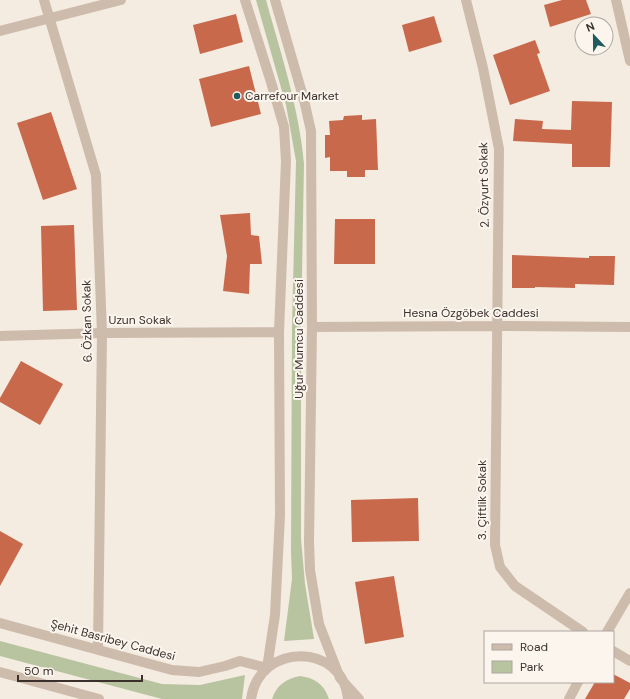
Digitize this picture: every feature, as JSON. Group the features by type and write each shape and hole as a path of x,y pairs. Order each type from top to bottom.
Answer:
{"street":[{"name":"6. Özkan Sokak","path":"44,0 96,175 102,333 98,649"},
{"path":"0,31 121,0"},
{"name":"Uğur Mumcu Caddesi","path":"245,0 284,127 286,161 279,332 280,515 275,616 267,668"},
{"name":"Uğur Mumcu Caddesi","path":"275,0 304,100 311,131 312,327 309,542 310,570 319,624 345,687 348,699"},
{"name":"2. Özyurt Sokak","path":"466,0 483,68 499,149 496,326"},
{"path":"616,0 630,61"},
{"name":"3. Çiftlik Sokak","path":"496,326 495,545 500,567 515,586 582,631"},
{"name":"Hesna Özgöbek Caddesi","path":"312,327 630,327"},
{"name":"Uzun Sokak","path":"0,336 102,333 279,332"},
{"path":"608,631 630,593"},
{"name":"Şehit Basribey Caddesi","path":"0,623 172,670 199,672 240,661 267,668"},
{"path":"614,652 630,661"},
{"path":"251,699 255,684 267,668 275,662 285,658 306,656 326,663 359,699"},
{"path":"0,672 99,699"},
{"path":"569,699 577,683"}],"green space":[{"path":"256,0 266,0 294,102 302,143 304,164 301,329 301,539 305,584 314,639 284,641 292,579 292,327 296,161 286,105"},
{"path":"0,641 162,684 200,685 245,675 242,699 162,699 0,656"},
{"path":"300,676 310,678 322,686 329,699 272,699 276,690 282,683"}],"building":[{"path":"562,0 586,0 591,14 585,16 574,16 574,19 550,27 544,5"},
{"path":"236,14 243,42 200,54 193,25"},
{"path":"434,16 442,42 409,52 402,25"},
{"path":"535,40 540,53 537,54 550,91 510,105 493,55"},
{"path":"249,66 261,114 211,127 199,79"},
{"path":"572,101 612,102 610,167 572,167 572,144 513,141 515,119 543,121 542,129 571,130"},
{"path":"51,112 77,189 43,200 17,123"},
{"path":"362,115 362,120 376,119 378,170 365,170 365,177 347,177 347,171 330,171 330,157 325,158 325,135 330,135 329,121 343,120 344,116"},
{"path":"250,213 251,235 259,236 262,264 250,264 249,294 223,291 227,256 220,215"},
{"path":"335,219 375,219 375,264 334,264"},
{"path":"74,225 77,310 43,311 41,226"},
{"path":"512,255 589,258 589,256 615,256 614,285 575,284 575,288 512,288"},
{"path":"21,361 63,384 40,425 0,402 0,398"},
{"path":"418,498 419,541 352,542 351,500"},
{"path":"0,531 23,544 0,586"},
{"path":"394,576 404,637 365,644 355,582"},
{"path":"614,675 630,683 630,689 624,699 585,699 594,683 614,683"}],"place":[{"name":"Carrefour Market","path":"237,96"}]}
